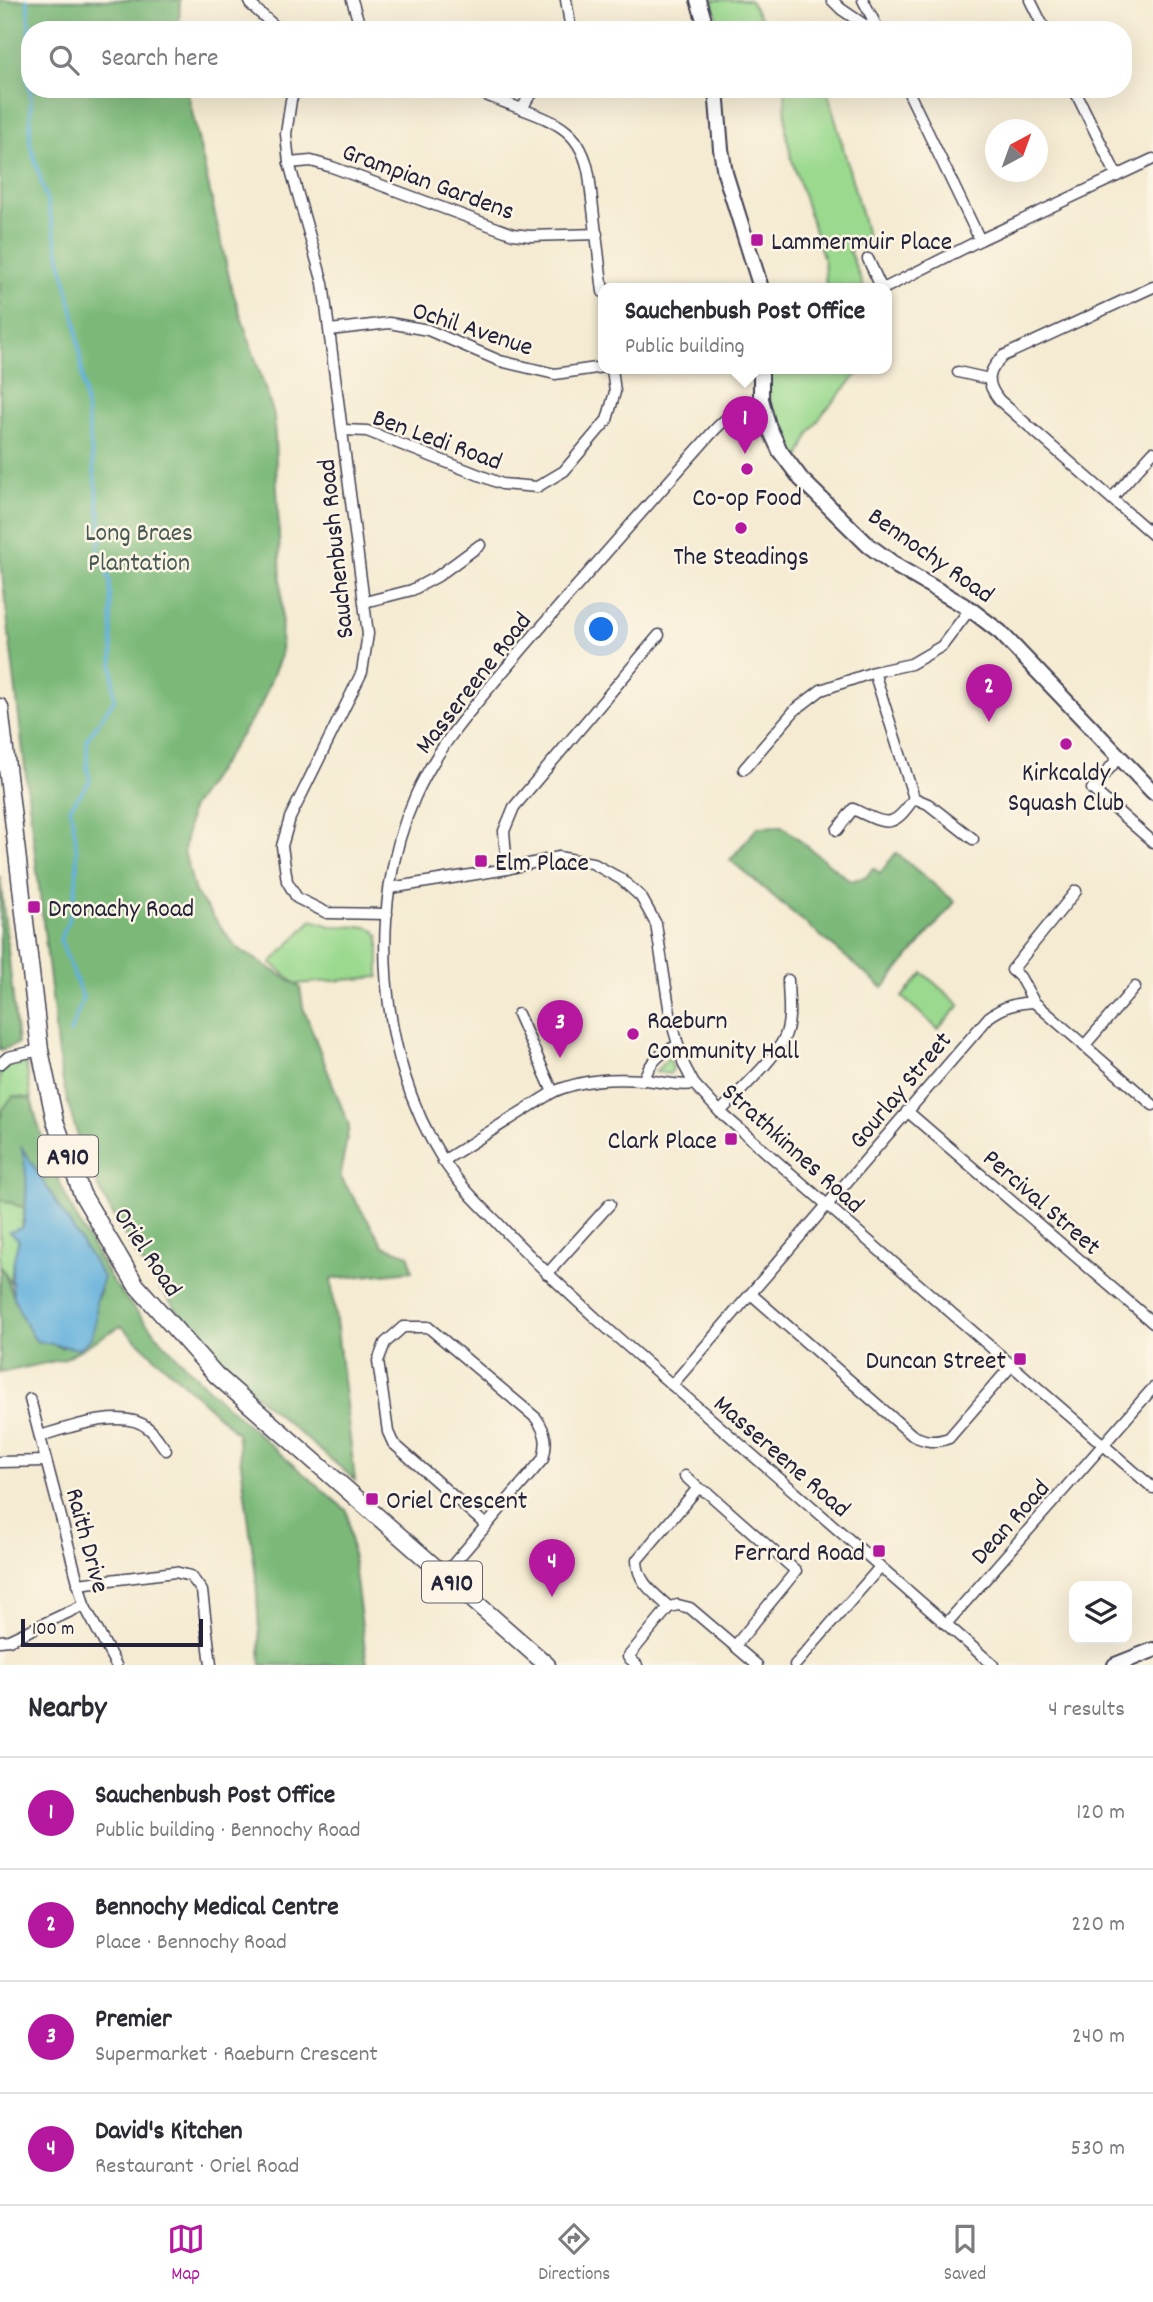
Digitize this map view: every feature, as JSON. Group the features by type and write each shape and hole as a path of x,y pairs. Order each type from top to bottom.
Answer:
{"main road":[{"name":"Oriel Road","path":"0,707 40,1049 55,1121 82,1194 136,1285 216,1376 547,1665"}],"street":[{"path":"352,0 358,21"},
{"path":"566,0 570,21"},
{"path":"698,0 704,21"},
{"path":"832,0 859,21"},
{"path":"863,0 874,21"},
{"path":"1030,0 1040,21"},
{"path":"250,4 269,21"},
{"name":"Sauchenbush Road","path":"292,98 286,134 289,163 323,283 368,634 362,672 290,818 282,846 287,881 297,898 327,913 387,914"},
{"path":"493,98 554,121 580,146 587,160 602,283"},
{"path":"522,109 530,98"},
{"path":"717,98 720,149 725,173 759,283"},
{"path":"911,98 980,240"},
{"path":"1078,98 1117,176"},
{"path":"892,284 1153,159"},
{"name":"Grampian Gardens","path":"289,163 311,161 332,167 513,233 530,236 597,233"},
{"path":"868,259 879,283"},
{"path":"1153,287 1003,356 994,366 989,379 990,390 999,400 1153,535"},
{"name":"Ochil Avenue","path":"330,330 389,323 428,330 500,361 555,374 598,368"},
{"path":"958,372 989,379"},
{"name":"Ben Ledi Road","path":"343,430 367,431 502,484 537,487 564,471 607,420 615,392 613,374"},
{"name":"Bennochy Road","path":"761,374 761,399 768,425 780,452 802,479 868,545 898,567 970,608 1000,632 1153,792"},
{"name":"Massereene Road","path":"761,399 743,405 718,426 574,589 438,753 414,797 399,841 390,888 387,914 387,979 392,1029 406,1084 424,1128 443,1161 480,1205 547,1274 993,1665"},
{"path":"1112,498 1153,452"},
{"path":"365,602 412,590 438,576 480,545"},
{"path":"744,769 795,710 821,690 874,672 911,664 942,646 970,608"},
{"path":"507,869 504,831 514,807 659,635"},
{"path":"874,672 914,798 928,804 973,839"},
{"path":"1120,757 1092,789 1153,842"},
{"path":"837,830 853,809 883,822 895,821 903,815 914,798"},
{"name":"Strathkinnes Road","path":"390,888 507,869 558,857 592,863 621,879 641,897 656,924 671,1020 678,1046 694,1084 720,1112 1153,1488"},
{"path":"1076,891 1008,973 1020,977 1034,1002 1153,1105"},
{"path":"720,1112 776,1051 785,1035 789,1015 788,980"},
{"path":"1084,1046 1135,987"},
{"name":"Gourlay Street","path":"672,1385 989,1017 1002,1007 1034,1002"},
{"path":"518,1014 553,1092"},
{"path":"645,1080 647,1070 666,1049 678,1046"},
{"path":"0,1064 8,1057 40,1049"},
{"path":"443,1161 553,1092 593,1079 645,1080 686,1086 694,1084"},
{"name":"Percival Street","path":"907,1111 1153,1323"},
{"path":"547,1274 610,1204"},
{"path":"751,1294 912,1435 924,1441 936,1442 949,1438 1012,1365"},
{"path":"444,1575 543,1459 547,1446 543,1427 536,1418 428,1327 403,1327 385,1343 378,1361 388,1432 393,1443 486,1525"},
{"path":"1104,1446 1153,1388"},
{"name":"Raith Drive","path":"30,1399 84,1605 116,1665"},
{"path":"40,1436 92,1420 125,1420 148,1427 166,1450"},
{"name":"Dean Road","path":"946,1624 1104,1446"},
{"name":"Raith Drive","path":"0,1462 46,1461"},
{"path":"685,1476 796,1571 735,1646"},
{"path":"669,1607 643,1582 636,1560 698,1488"},
{"path":"795,1665 880,1567"},
{"path":"78,1584 175,1572 191,1576 202,1591 211,1665"},
{"path":"0,1641 9,1640 84,1605"},
{"path":"637,1665 628,1657 669,1607 678,1605 690,1608 757,1665"},
{"path":"1115,1665 1153,1650"}],"green space":[{"name":"Long Braes Plantation","path":"0,0 180,0 179,21 21,21 21,98 189,98 231,286 274,415 282,608 281,655 260,707 191,809 184,851 195,892 236,947 300,987 303,1007 349,1126 340,1176 384,1246 409,1255 412,1271 331,1279 355,1480 246,1386 181,1316 126,1238 84,1153 69,1109 59,1062 0,556"},
{"path":"712,0 750,0 764,21 718,21"},
{"path":"785,98 830,98 869,242 849,250 862,283 826,283 824,260 791,157 786,132"},
{"path":"768,374 858,374 824,412 809,434 798,461 789,452 777,430 769,394"},
{"path":"782,826 850,881 866,877 873,868 880,873 896,853 955,902 883,988 730,860 758,827"},
{"path":"0,876 18,1044 0,1050"},
{"path":"312,920 331,926 369,927 375,931 379,937 379,977 296,984 271,963"},
{"path":"923,973 960,1005 938,1029 902,997"},
{"path":"669,1057 673,1069 670,1074 655,1072"},
{"path":"10,1060 26,1063 31,1099 13,1097 0,1121 0,1072"},
{"path":"13,1096 31,1099 50,1158 66,1196 116,1286 196,1377 347,1511 367,1665 261,1665 256,1577 237,1433 121,1326 64,1359 0,1373 0,1265 29,1327 46,1342 62,1348 96,1320 96,1301 101,1290 22,1148 28,1173 25,1208 0,1199 0,1121 3,1109"},
{"path":"0,1199 25,1208 10,1282 0,1265"}],"water":[{"path":"21,1146 103,1277 96,1301 96,1320 91,1338 78,1349 36,1341 16,1304 12,1269 19,1240 9,1232 23,1227 27,1186"}],"waterway":[{"path":"27,0 29,21"},
{"path":"31,98 30,143 76,324 102,536 98,549 110,581 114,700 87,739 90,781 70,808 76,841 77,875 72,908 60,939 83,998 70,1033"}],"place":[{"name":"Lammermuir Place","path":"757,240"},
{"name":"Sauchenbush Post Office","path":"745,454"},
{"name":"Co-op Food","path":"747,469"},
{"name":"The Steadings","path":"741,528"},
{"name":"Bennochy Medical Centre","path":"989,722"},
{"name":"Kirkcaldy Squash Club","path":"1066,744"},
{"name":"Elm Place","path":"481,861"},
{"name":"Dronachy Road","path":"34,907"},
{"name":"Raeburn Community Hall","path":"633,1034"},
{"name":"Premier","path":"560,1058"},
{"name":"Clark Place","path":"731,1139"},
{"name":"Duncan Street","path":"1020,1359"},
{"name":"Oriel Crescent","path":"372,1499"},
{"name":"Ferrard Road","path":"879,1551"},
{"name":"David's Kitchen","path":"552,1597"}]}
